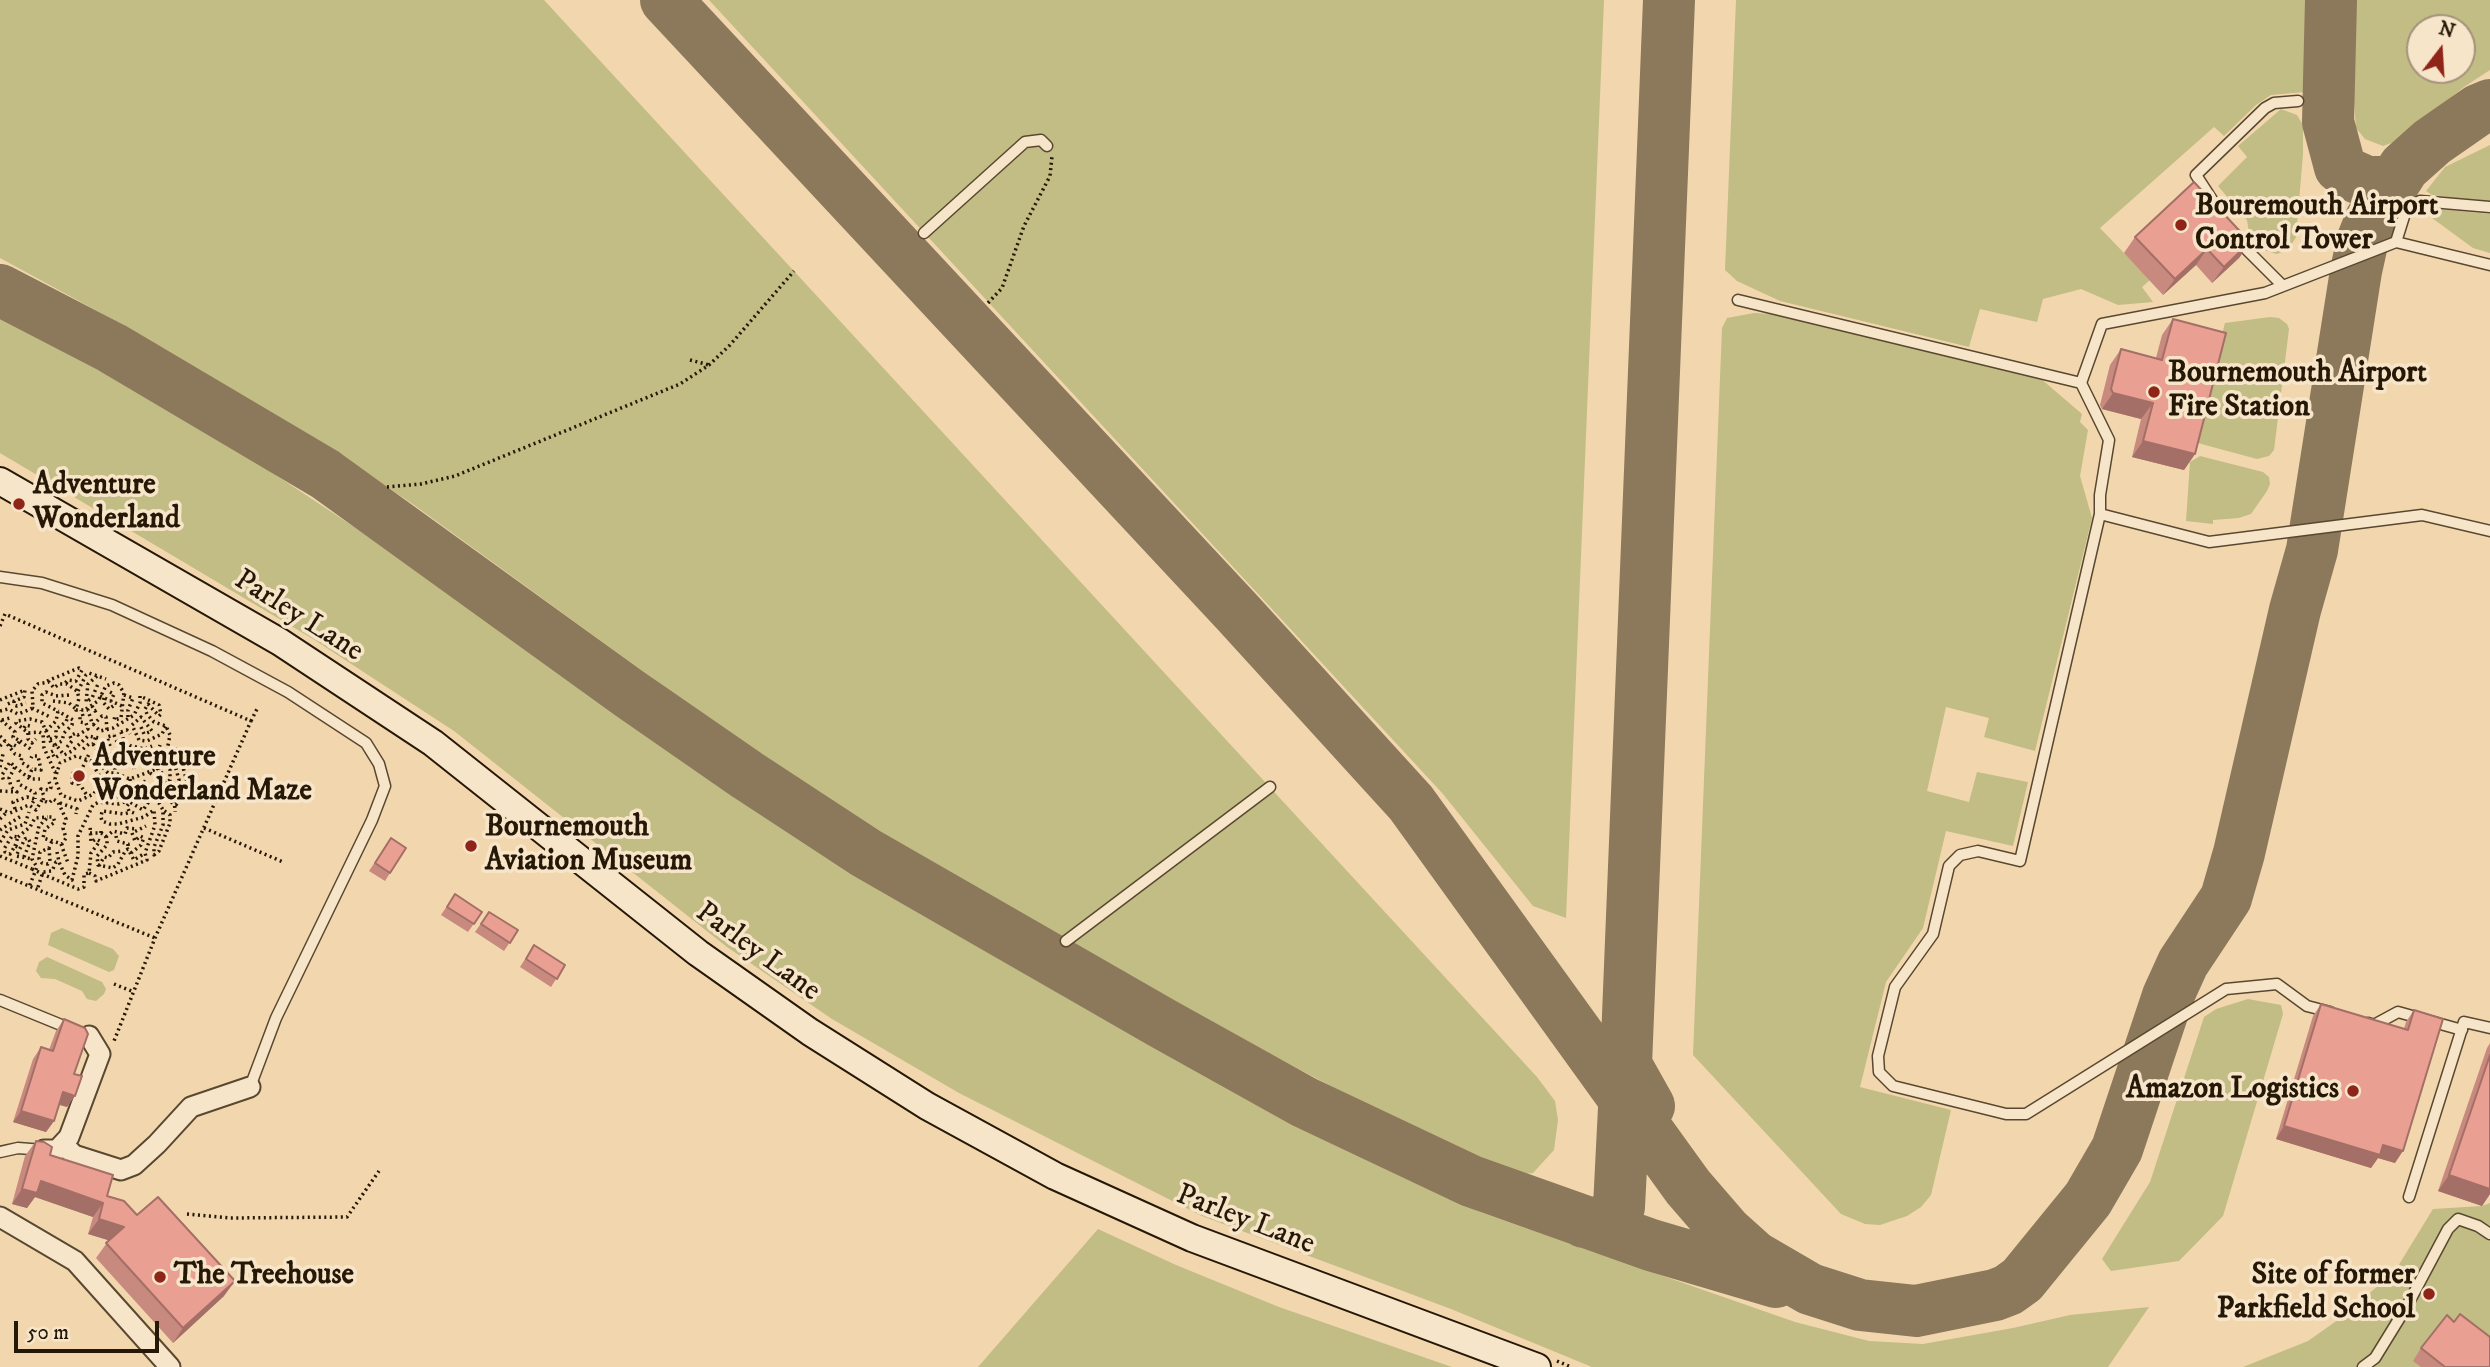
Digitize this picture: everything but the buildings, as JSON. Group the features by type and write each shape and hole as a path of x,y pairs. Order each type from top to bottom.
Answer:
{"main road":[{"name":"Parley Lane","path":"0,481 280,642 433,743 698,953 810,1032 927,1106 1055,1176 1192,1238 1544,1362"}],"street":[{"path":"44,1150 57,1150 69,1137 106,1050 89,1036"},
{"path":"64,1145 74,1155 121,1170 134,1165 142,1158 191,1107 250,1087"},
{"path":"0,1217 75,1261 170,1367"}],"lane":[{"path":"2225,220 2196,175 2265,108 2274,103 2298,102"},
{"path":"924,233 1025,142 1041,140 1047,146"},
{"path":"2396,243 2406,210 2420,201 2490,208"},
{"path":"2232,232 2239,243 2283,286"},
{"path":"2347,1017 2307,1006 2277,984 2226,989 2026,1114 2006,1114 1893,1086 1879,1072 1878,1056 1895,987 1933,934 1949,866 1960,855 1978,851 2020,861 2100,514 2100,495 2109,440 2081,383 2102,324 2266,293 2396,243 2490,265"},
{"path":"1738,300 2081,383"},
{"path":"2100,514 2209,542 2422,515 2490,531"},
{"path":"0,577 42,583 113,605 212,651 288,692 366,743 379,764 385,786 372,820 276,1018 250,1087"},
{"path":"1066,942 1270,787"},
{"path":"0,1000 89,1036"},
{"path":"2361,1021 2374,1025 2398,1012 2462,1030"},
{"path":"2409,1197 2464,1022 2490,1028"},
{"path":"0,1152 18,1148 44,1150"},
{"path":"2363,1367 2375,1358 2407,1306 2448,1229 2458,1219 2478,1226 2490,1234"}],"path":[{"path":"988,303 1002,288 1024,226 1050,176 1052,157 1047,146"},
{"path":"387,487 421,484 455,476 680,384 709,365 730,345 794,271"},
{"path":"690,360 709,365"},
{"path":"0,626 5,614 251,722"},
{"path":"32,708 34,688 45,682 79,668 82,670 76,681 68,680 57,688 45,682"},
{"path":"78,693 89,673 106,679"},
{"path":"97,676 88,684 86,702 92,698 98,684"},
{"path":"64,684 71,685 78,693 83,716 80,717 80,722 86,723 88,729 78,736 76,733 71,736 72,741 67,747"},
{"path":"81,709 92,706 102,697 106,686 114,684 123,689 124,695 121,718 114,720 115,716"},
{"path":"0,700 25,691 24,697 5,705"},
{"path":"53,748 62,741 64,733 72,725 72,720 47,707 43,703 42,695 46,692 56,696 69,695"},
{"path":"111,701 114,694"},
{"path":"124,695 133,698 128,719"},
{"path":"53,701 69,702 81,709 100,731 128,719 137,710 140,696 159,705 161,714 157,716 148,705 145,709 154,722 166,726 174,743"},
{"path":"102,697 122,706"},
{"path":"102,697 109,709 117,703"},
{"path":"14,701 17,706 26,703"},
{"path":"92,706 95,711 98,709"},
{"path":"106,1050 134,992 258,707"},
{"path":"0,711 8,709 18,714 32,708 50,717"},
{"path":"45,729 56,721 58,711"},
{"path":"50,739 56,737 56,729 66,722 68,716"},
{"path":"93,725 102,716 106,717 107,730"},
{"path":"132,739 132,725 141,717 152,732 144,734 141,727"},
{"path":"1,720 10,718"},
{"path":"0,736 15,754 22,756 21,762 32,769 41,770 38,756 32,755 13,737 15,732 1,720"},
{"path":"36,739 32,743 28,733 17,721 43,722 53,748"},
{"path":"24,728 26,725 30,726"},
{"path":"37,726 45,729"},
{"path":"110,746 107,737 121,732 127,730 139,740 147,741 162,734 166,726"},
{"path":"121,732 124,741 131,746 152,746"},
{"path":"28,733 43,734 47,755 57,772"},
{"path":"114,735 124,751 130,754 122,768 117,760 110,762 115,773"},
{"path":"149,772 166,783 170,780 172,776 165,763 170,735"},
{"path":"53,748 57,747 61,754 72,751 89,736 96,736 103,742 104,769 108,773 130,779 162,767 165,763"},
{"path":"93,744 96,736"},
{"path":"0,746 5,741"},
{"path":"10,747 12,744 16,746 20,741"},
{"path":"83,750 93,744"},
{"path":"93,744 97,750 96,755"},
{"path":"134,769 133,764 147,754 158,751 160,745"},
{"path":"32,755 38,746"},
{"path":"146,748 148,765"},
{"path":"166,755 178,749"},
{"path":"104,753 124,751"},
{"path":"0,767 3,754"},
{"path":"80,773 89,754"},
{"path":"76,756 91,761 100,777 94,794 78,801 61,794 55,779 57,772 60,763 76,756"},
{"path":"130,779 132,794 138,801 150,800 168,792 179,780 173,758 180,756 187,782 184,788 174,795 175,811"},
{"path":"4,782 2,775 10,762 29,777 40,779"},
{"path":"0,790 17,792 11,787 9,778 15,767"},
{"path":"157,768 164,775"},
{"path":"29,777 32,769"},
{"path":"79,783 72,783 71,778 73,773 80,773"},
{"path":"79,783 83,777 80,773"},
{"path":"23,809 29,812 36,810 44,796 41,789 50,790 48,779"},
{"path":"0,819 7,812 31,806 35,799 35,793 19,784 18,780"},
{"path":"139,784 141,781 147,782 150,800 170,815 170,823 159,851 154,855 154,847 163,825 163,810"},
{"path":"57,852 65,875 72,880 78,856 77,842 93,805 99,802 114,805 124,802 125,789 121,784 99,782"},
{"path":"79,783 88,797"},
{"path":"114,788 118,796 116,798 108,796 102,794 105,789 114,788"},
{"path":"135,797 139,791"},
{"path":"168,792 174,795"},
{"path":"105,803 108,796"},
{"path":"15,809 13,802 27,797 35,799"},
{"path":"43,800 49,803 53,799 77,809 76,814"},
{"path":"0,856 78,889 84,887 84,874 95,876 96,881 147,860 145,853 155,825 154,810 144,817 118,824 102,821 101,817 102,811 133,813 127,806 130,802 143,810 150,800"},
{"path":"173,803 180,800"},
{"path":"58,802 66,819 63,828 66,838 61,844"},
{"path":"31,806 36,810"},
{"path":"0,809 7,812"},
{"path":"0,842 8,830 25,824 29,812"},
{"path":"0,830 5,824 21,816"},
{"path":"29,887 37,867 32,859 38,826 48,817"},
{"path":"24,857 30,842 28,838 10,853 4,849 12,836 18,836 30,827 35,818 53,817 55,822 46,829 43,838 61,844"},
{"path":"89,873 91,853 100,841 96,839 91,842 90,825"},
{"path":"90,832 101,831 106,837 107,845 97,856 96,862 100,866 113,868 128,851 141,845 143,836 135,841 132,833 146,826"},
{"path":"106,837 109,833 125,834 127,828 138,830"},
{"path":"204,828 283,862"},
{"path":"118,832 117,841 128,844 128,851 134,860 145,853"},
{"path":"18,836 16,856 32,859"},
{"path":"48,848 50,860 48,864 42,863 40,852 48,848 52,841"},
{"path":"61,844 68,863"},
{"path":"98,873 104,857 110,858 113,852 128,851"},
{"path":"122,857 128,860"},
{"path":"37,890 43,872 52,871 56,862 60,862"},
{"path":"55,867 56,873"},
{"path":"0,874 155,939"},
{"path":"114,984 134,992"},
{"path":"187,1214 230,1218 347,1217 379,1171"},
{"path":"1544,1362 1571,1367"}],"shaded area":[{"path":"0,0 544,0 1537,1077 1555,1101 1558,1120 1554,1150 1533,1173 1516,1175 1395,1120 1168,1000 851,814 725,731 414,505 342,456 123,325 0,258"},
{"path":"709,0 1604,0 1566,918 1533,906 1443,794"},
{"path":"1736,0 2307,0 2306,88 2305,92 2271,95 2256,105 2224,136 2214,127 2100,228 2150,280 2142,287 2153,302 2118,305 2081,289 2043,299 2037,322 1980,309 1969,347 1780,301 1737,281 1725,270"},
{"path":"2354,0 2490,0 2490,70 2476,79 2476,14 2406,14 2406,84 2469,84 2397,141 2383,146 2365,139 2356,128"},
{"path":"2281,109 2297,115 2303,125 2303,154 2296,237 2289,249 2277,254 2260,249 2250,239 2247,220 2218,186 2247,157 2238,146"},
{"path":"2490,145 2490,202 2432,195 2426,191 2445,167"},
{"path":"2417,207 2490,214 2490,253 2473,248"},
{"path":"0,313 214,434 440,584 633,726 834,861 1079,1005 1288,1120 1480,1212 1795,1322 1869,1341 1923,1344 2070,1315 2149,1307 2108,1367 1592,1367 1451,1309 1202,1216 959,1093 832,1019 727,947 454,731 313,639 0,453"},
{"path":"1754,313 1789,315 2040,378 2082,414 2080,422 2088,430 2080,476 2092,518 2035,751 1984,737 1989,718 1946,707 1927,791 1969,802 1977,772 2028,782 2013,846 1946,831 1923,928 1886,982 1860,1087 1951,1110 1931,1195 1921,1207 1907,1216 1880,1225 1865,1224 1841,1214 1693,1055 1722,328 1727,318"},
{"path":"2279,318 2289,329 2274,450 2269,456 2257,459 2194,442 2225,323"},
{"path":"2200,456 2263,472 2269,477 2267,491 2251,514 2213,520 2213,524 2186,521 2190,462"},
{"path":"62,928 113,949 119,956 114,970 109,972 48,945 51,933"},
{"path":"47,957 102,982 106,989 104,994 96,1001 87,999 82,991 55,979 41,978 36,971 39,962"},
{"path":"2248,999 2281,1005 2283,1014 2223,1216 2179,1261 2111,1271 2102,1259 2150,1182 2204,1017 2216,1009"},
{"name":"Site of former Parkfield School","path":"2490,1203 2490,1348 2421,1367 2243,1367 2308,1341 2342,1317 2395,1271 2433,1209 2482,1206"},
{"path":"1098,1229 1176,1265 1279,1307 1452,1367 978,1367"}],"taxiway":[{"path":"666,0 1237,612 1411,803 1688,1187 1726,1231 1755,1257 1810,1289 1860,1305 1916,1311 1995,1295 2022,1280 2088,1199 2117,1149 2168,996 2183,963 2226,898 2239,853 2295,610 2312,550 2363,239 2371,219 2404,167 2432,142 2478,110 2490,105"},
{"path":"1649,1106 1626,1065 1669,0"},
{"path":"2331,0 2328,122 2340,167 2367,182 2390,182 2397,176"},
{"path":"0,290 112,348 325,474 747,775 866,853 1162,1023 1304,1102 1471,1181 1651,1245 1776,1282"},
{"path":"1584,1222 1598,1223 1611,1218 1619,1207 1625,1088"}],"place":[{"name":"Bouremouth Airport Control Tower","path":"2181,225"},
{"name":"Bournemouth Airport Fire Station","path":"2154,392"},
{"name":"Adventure Wonderland","path":"19,504"},
{"name":"Adventure Wonderland Maze","path":"79,776"},
{"name":"Bournemouth Aviation Museum","path":"471,846"},
{"name":"Amazon Logistics","path":"2353,1091"},
{"name":"The Treehouse","path":"160,1277"},
{"name":"Site of former Parkfield School","path":"2429,1294"}]}
